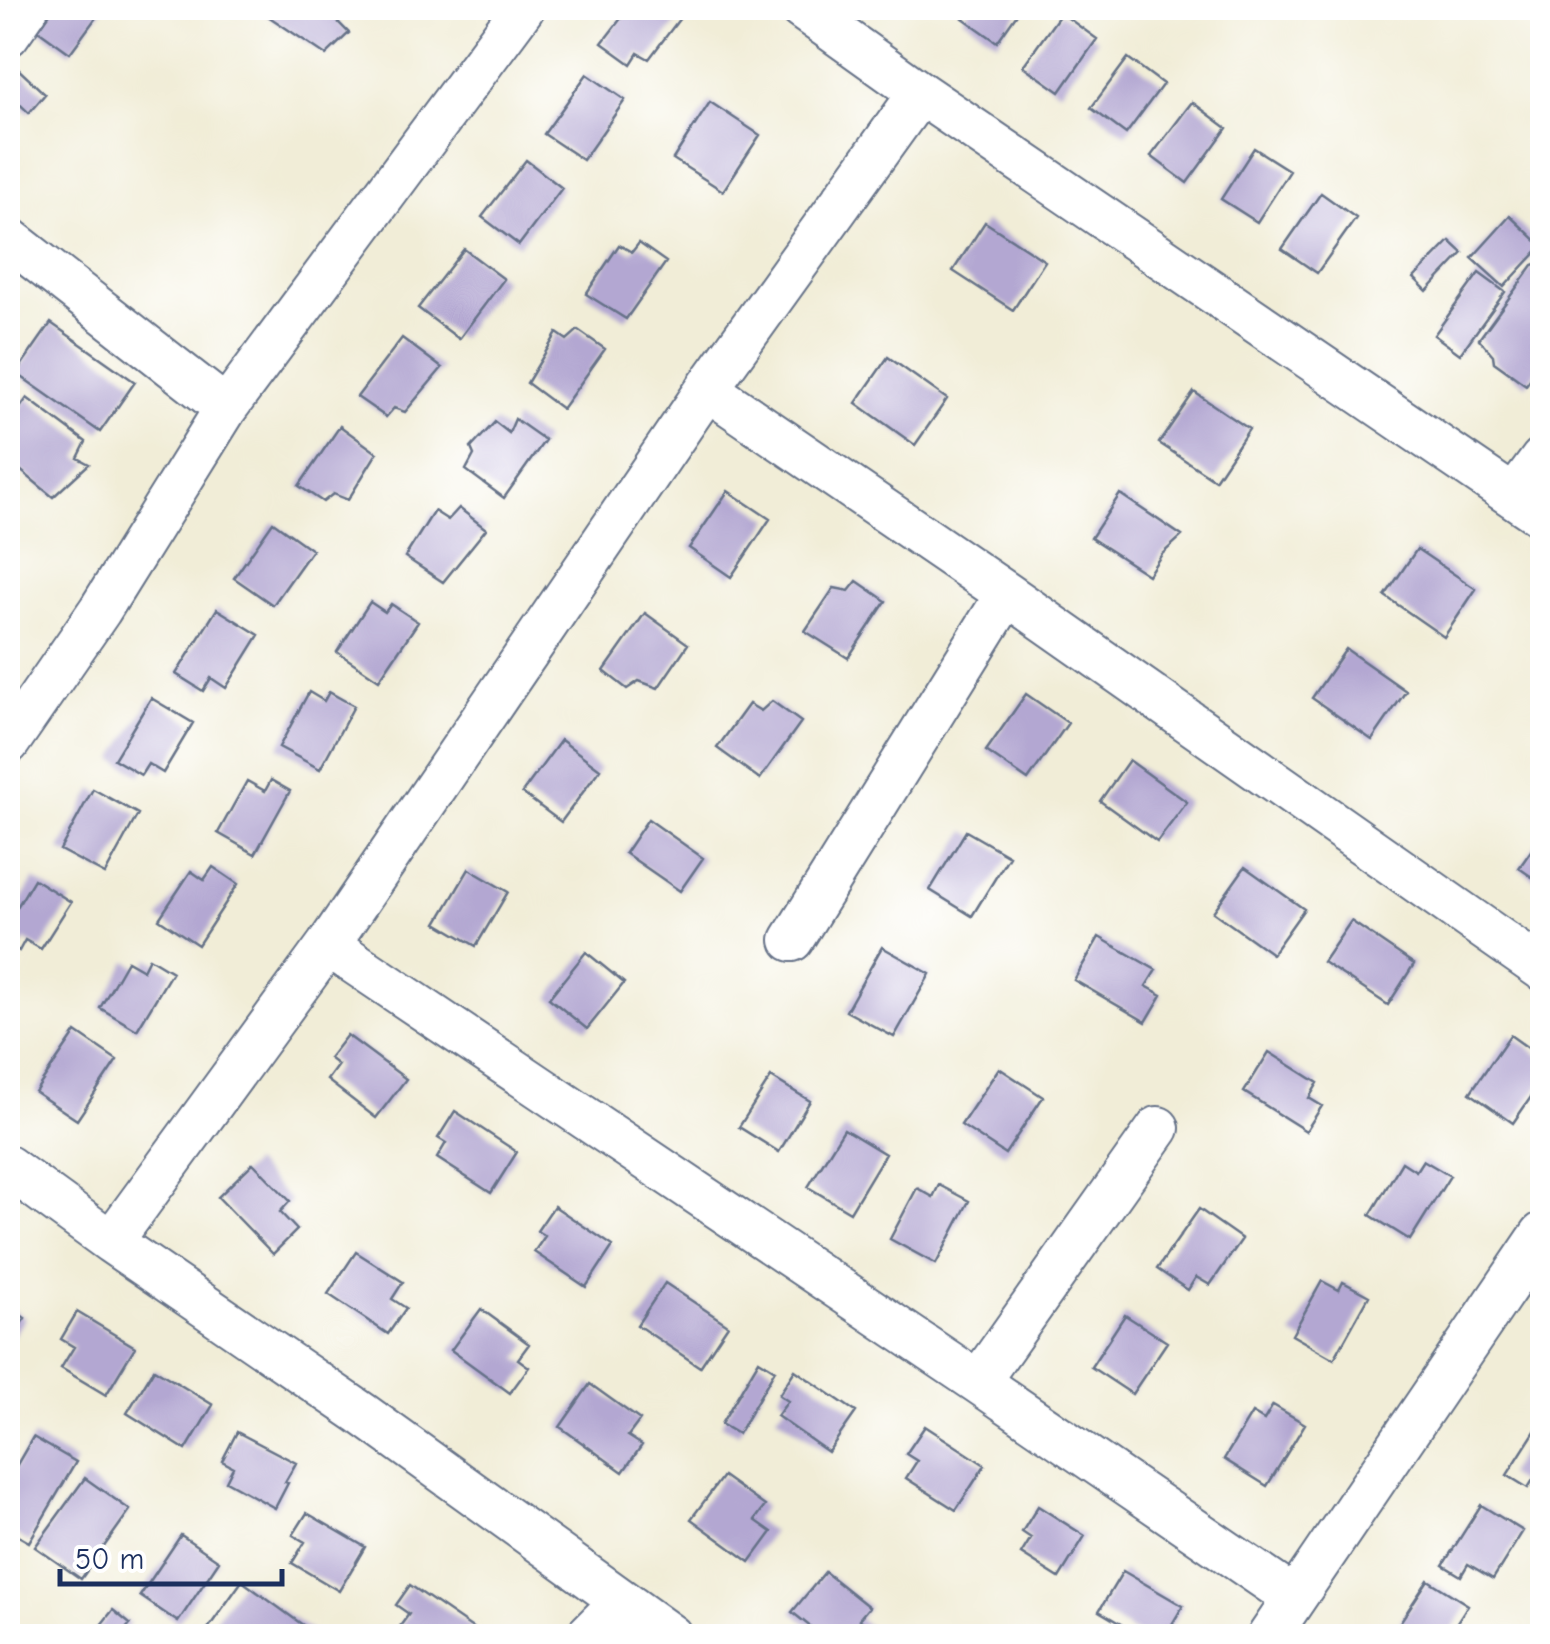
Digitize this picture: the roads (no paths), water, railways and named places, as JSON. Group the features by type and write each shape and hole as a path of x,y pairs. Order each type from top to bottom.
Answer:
{"street":[{"path":"8,34 27,8"},
{"path":"8,742 100,610 226,408 523,8"},
{"path":"800,8 920,94 1528,507 1542,459"},
{"path":"112,1242 328,945 706,389 920,94"},
{"path":"8,238 226,408"},
{"path":"706,389 1542,969"},
{"path":"792,940 1006,594"},
{"path":"328,945 1294,1598"},
{"path":"978,1382 1158,1128"},
{"path":"8,1166 671,1636"},
{"path":"1269,1636 1542,1234"},
{"path":"587,1636 604,1619 657,1636"}]}
